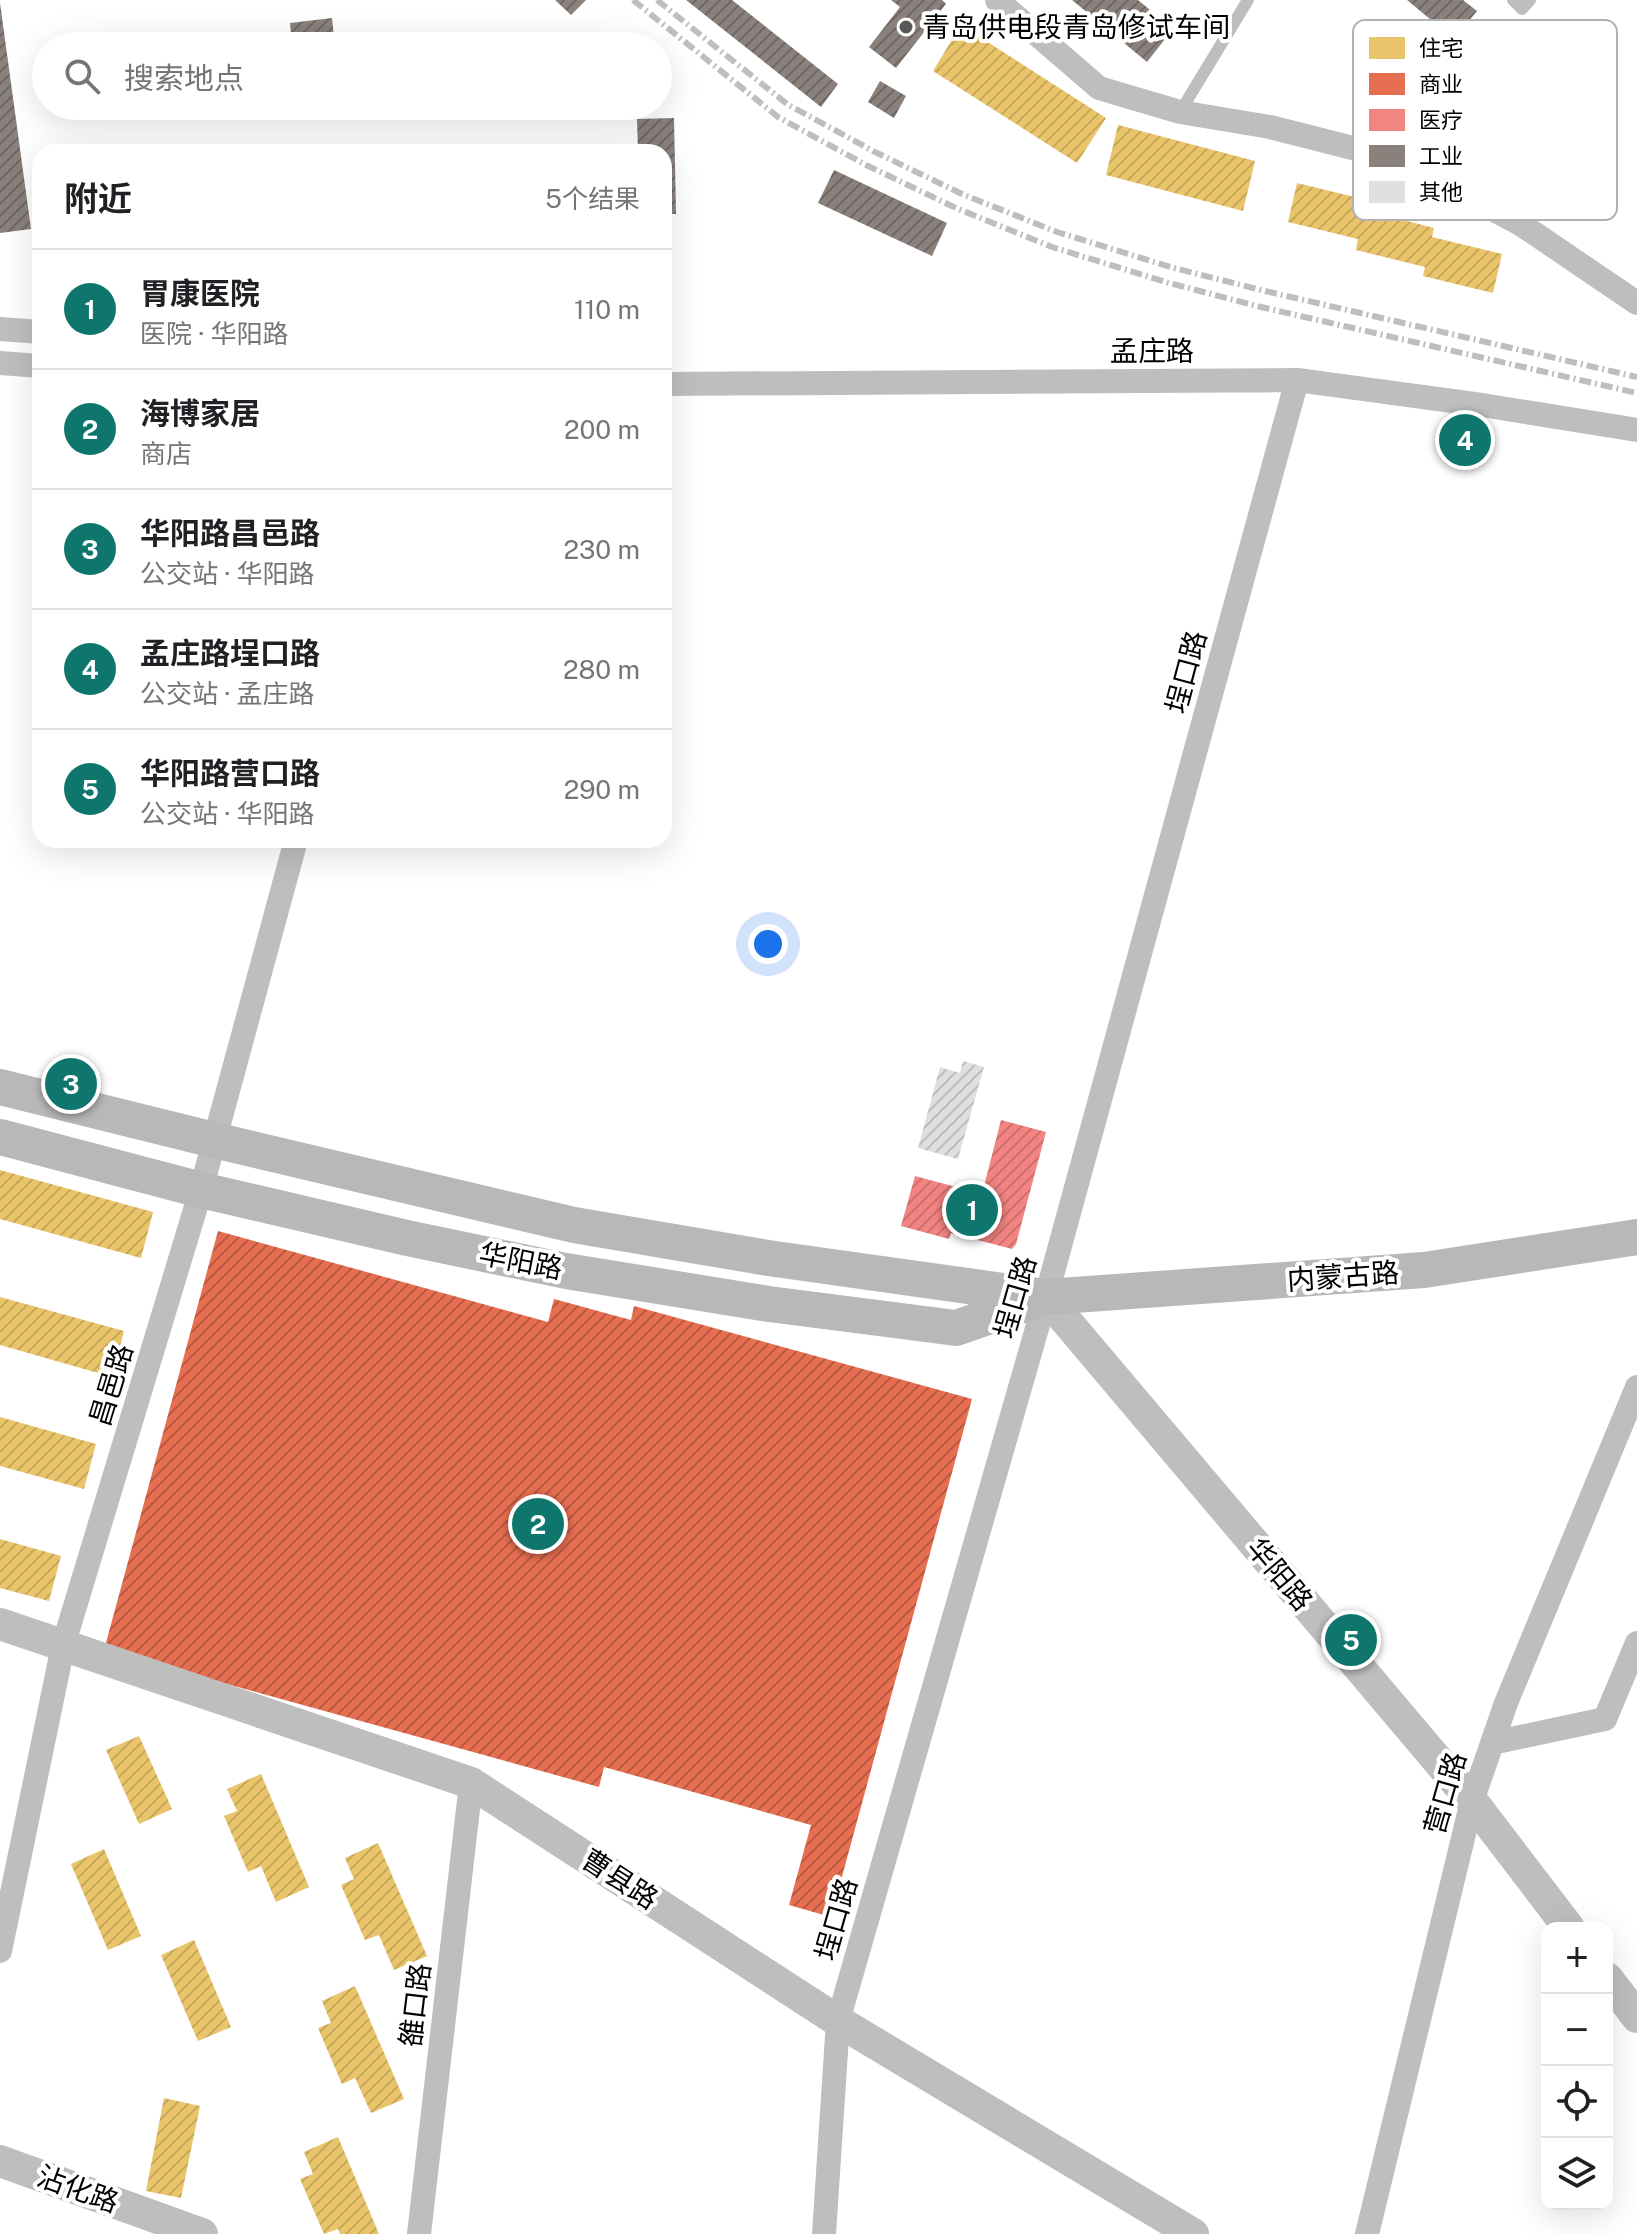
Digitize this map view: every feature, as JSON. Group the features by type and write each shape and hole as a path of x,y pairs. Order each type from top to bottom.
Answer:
{"main road":[{"name":"华阳路","path":"0,1087 574,1225 768,1258 1046,1297"},
{"name":"华阳路","path":"0,1137 201,1190 407,1238 566,1271 769,1304 956,1328 1046,1297"},
{"name":"内蒙古路","path":"1046,1297 1424,1270 1637,1237"}],"street":[{"path":"997,0 1099,88 1180,112 1270,127 1353,148"},
{"path":"1513,220 1637,303"},
{"path":"0,329 32,331"},
{"path":"0,363 32,365"},
{"name":"孟庄路","path":"672,384 1297,380 1637,430"},
{"name":"埕口路","path":"824,2234 838,2021 1046,1297 1297,380"},
{"name":"昌邑路","path":"0,1951 63,1646 201,1190 294,848"},
{"name":"华阳路","path":"1046,1297 1472,1801 1564,1922"},
{"name":"营口路","path":"1367,2234 1472,1801 1506,1703 1637,1387"},
{"name":"曹县路","path":"0,1624 471,1783 838,2021 1193,2234"},
{"path":"1492,1743 1605,1719 1637,1643"},
{"name":"雒口路","path":"419,2234 471,1783"},
{"path":"1613,1986 1637,2017"},
{"name":"沾化路","path":"0,2161 202,2234"}],"lane":[{"path":"1180,112 1248,0"},
{"path":"1513,0 1522,9 1530,0"}],"building: 住宅":[{"path":"961,25 1106,118 1077,163 933,71"},
{"path":"1118,125 1255,161 1243,211 1106,175"},
{"path":"1297,183 1353,197 1353,220 1403,220 1434,228 1432,237 1502,254 1493,293 1423,276 1425,267 1356,250 1358,239 1288,222"},
{"path":"0,1170 153,1212 141,1258 0,1219"},
{"path":"0,1297 124,1331 112,1377 0,1345"},
{"path":"0,1417 96,1444 84,1489 0,1466"},
{"path":"0,1539 61,1556 49,1601 0,1588"},
{"path":"139,1736 172,1809 139,1824 106,1750"},
{"path":"261,1774 309,1887 276,1902 261,1866 248,1872 224,1816 237,1811 227,1789"},
{"path":"378,1843 427,1956 394,1970 379,1935 365,1940 341,1885 354,1879 345,1858"},
{"path":"104,1849 141,1936 108,1950 71,1864"},
{"path":"194,1940 231,2027 198,2041 161,1955"},
{"path":"355,1986 404,2099 371,2113 355,2078 342,2084 318,2028 331,2023 322,2001"},
{"path":"164,2098 200,2106 181,2198 146,2191"},
{"path":"338,2137 379,2234 340,2234 338,2229 324,2234 300,2179 313,2174 304,2152"}],"building: 商业":[{"path":"218,1231 548,1322 554,1299 631,1320 634,1306 972,1399 831,1917 789,1905 811,1825 604,1767 599,1787 104,1650"}],"building: 医疗":[{"path":"1001,1120 1046,1132 1016,1244 1012,1249 951,1233 949,1239 901,1226 915,1176 982,1194"}],"building: 工业":[{"path":"555,0 586,0 571,15"},
{"path":"686,0 732,0 838,84 821,107"},
{"name":"青岛供电段青岛修试车间","path":"891,0 942,0 946,4 896,68 869,47 900,7"},
{"path":"1072,0 1138,0 1173,29 1147,62"},
{"path":"1407,0 1463,0 1477,11 1470,20 1431,20"},
{"path":"0,3 31,229 0,233"},
{"path":"332,18 334,32 291,32 290,23"},
{"path":"880,81 906,96 894,118 868,102"},
{"path":"672,118 676,214 672,214 672,144 638,144 637,120"},
{"path":"834,170 947,223 932,256 818,203"}],"building: 其他":[{"path":"963,1061 984,1067 958,1159 918,1148 940,1067 960,1073"}],"railway":[{"path":"633,0 778,117 866,165 956,208 1052,247 1261,307 1637,393"},
{"path":"657,0 787,104 873,151 962,194 1057,232 1174,268 1265,291 1637,377"}],"place":[{"name":"青岛供电段青岛修试车间","path":"906,27"},
{"name":"孟庄路埕口路","path":"1465,440"},
{"name":"华阳路昌邑路","path":"71,1084"},
{"name":"胃康医院","path":"972,1210"},
{"name":"海博家居","path":"538,1524"},
{"name":"华阳路营口路","path":"1351,1640"}]}
